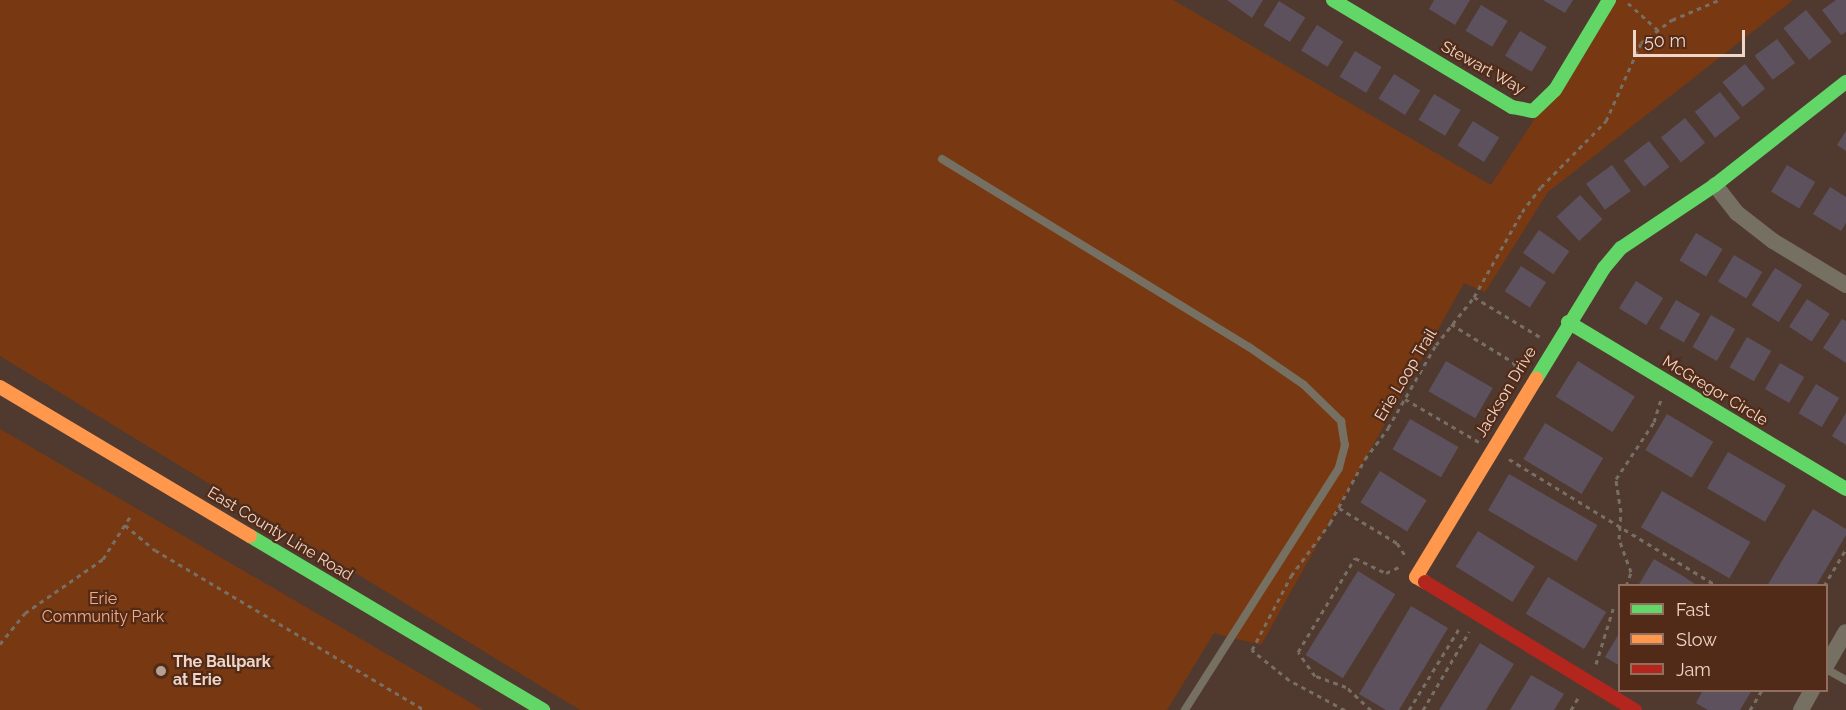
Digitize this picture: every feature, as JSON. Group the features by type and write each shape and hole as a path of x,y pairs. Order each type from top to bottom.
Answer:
{"street":[{"name":"Stewart Way","path":"1333,0 1512,107 1533,111 1556,90 1609,0"},
{"name":"Jackson Drive","path":"1635,710 1416,578 1568,322 1604,268 1622,248 1714,185 1846,82"},
{"path":"1714,185 1737,213 1773,241 1846,285"},
{"name":"McGregor Circle","path":"1568,322 1846,489"},
{"name":"East County Line Road","path":"0,387 543,710"},
{"path":"1828,665 1846,632"},
{"path":"1801,710 1811,692"}],"lane":[{"path":"942,159 1249,347 1304,385 1341,421 1346,445 1339,468 1185,710"},
{"path":"1828,668 1846,680"}],"path":[{"name":"Erie Loop Trail","path":"1345,710 1289,680 1251,651 1291,576 1339,508 1365,459 1451,324 1474,297 1541,187 1606,121 1630,61 1641,43 1657,29 1719,0"},
{"path":"1628,3 1657,29"},
{"path":"1474,297 1540,337"},
{"path":"1451,324 1514,362 1519,372"},
{"path":"1626,584 1631,572 1619,529 1621,512 1616,479 1654,423 1662,398"},
{"path":"1405,399 1481,444"},
{"path":"1502,456 1619,529 1678,559 1716,584"},
{"path":"1339,508 1397,543 1406,556 1393,572 1380,571 1360,559 1350,562 1298,652 1307,669 1315,676 1346,687 1371,710"},
{"path":"0,645 31,608 103,559 130,518"},
{"path":"125,525 155,550 425,710"},
{"path":"1825,584 1846,549"},
{"path":"1593,671 1613,609"},
{"path":"1409,710 1460,627"},
{"path":"1423,710 1469,632"},
{"path":"1571,710 1582,692"},
{"path":"1750,710 1761,692"}],"green space":[{"path":"0,0 1173,0 1491,185 1613,0 1793,0 1548,192 1485,292 1464,283 1261,645 1214,633 1167,710 580,710 0,356"},
{"name":"Erie Community Park","path":"0,429 483,710 0,710"}],"building":[{"path":"1227,0 1263,0 1252,18"},
{"path":"1434,0 1470,0 1455,25 1429,9"},
{"path":"1543,0 1573,0 1565,13"},
{"path":"1836,0 1846,0 1846,32 1841,35 1822,10"},
{"path":"1279,1 1305,17 1290,42 1264,26"},
{"path":"1481,5 1508,21 1492,47 1466,31"},
{"path":"1806,10 1832,42 1809,60 1783,28"},
{"path":"1317,25 1343,41 1327,67 1301,50"},
{"path":"1520,31 1547,47 1532,72 1505,56"},
{"path":"1777,39 1795,63 1773,80 1755,56"},
{"path":"1355,51 1382,67 1366,93 1340,77"},
{"path":"1745,64 1765,89 1743,107 1722,82"},
{"path":"1394,74 1420,90 1405,115 1379,99"},
{"path":"1720,92 1740,118 1715,138 1695,112"},
{"path":"1434,94 1461,110 1445,136 1419,120"},
{"path":"1685,118 1705,143 1681,162 1661,138"},
{"path":"1473,121 1499,137 1484,162 1458,146"},
{"path":"1846,131 1846,151 1837,145"},
{"path":"1649,141 1669,167 1644,187 1624,161"},
{"path":"1612,165 1631,191 1605,210 1586,184"},
{"path":"1787,165 1815,182 1799,209 1771,192"},
{"path":"1830,187 1846,197 1846,223 1841,231 1813,214"},
{"path":"1580,195 1603,219 1579,241 1557,217"},
{"path":"1539,230 1569,251 1553,274 1523,253"},
{"path":"1696,233 1723,249 1706,276 1680,260"},
{"path":"1734,255 1762,272 1746,299 1718,282"},
{"path":"1521,266 1546,282 1530,307 1505,291"},
{"path":"1775,268 1802,285 1779,322 1752,305"},
{"path":"1636,281 1663,298 1646,325 1619,308"},
{"path":"1807,299 1830,314 1812,341 1789,327"},
{"path":"1676,300 1700,314 1684,343 1660,329"},
{"path":"1711,315 1735,329 1717,361 1692,347"},
{"path":"1842,319 1846,321 1846,363 1823,348"},
{"path":"1747,337 1771,351 1754,381 1730,367"},
{"path":"1446,361 1493,388 1475,418 1428,391"},
{"path":"1578,361 1635,397 1613,432 1556,397"},
{"path":"1780,363 1804,377 1789,403 1765,389"},
{"path":"1816,384 1839,398 1822,427 1798,413"},
{"path":"1846,413 1846,445 1832,436"},
{"path":"1667,414 1713,442 1692,478 1645,450"},
{"path":"1410,419 1458,447 1441,477 1392,449"},
{"path":"1545,423 1603,458 1582,494 1523,459"},
{"path":"1728,452 1786,486 1765,522 1707,488"},
{"path":"1380,471 1427,500 1407,532 1360,502"},
{"path":"1509,474 1597,525 1576,561 1488,510"},
{"path":"1662,491 1750,542 1729,578 1641,527"},
{"path":"1813,509 1846,529 1846,535 1817,584 1768,584"},
{"path":"1478,531 1535,567 1513,602 1456,567"},
{"path":"1654,559 1695,584 1639,584"},
{"path":"1358,571 1395,594 1343,678 1306,655"},
{"path":"1548,577 1606,612 1584,649 1526,614"},
{"path":"1411,606 1448,628 1399,710 1386,710 1359,694"},
{"path":"1618,635 1618,665 1605,657"},
{"path":"1480,643 1514,664 1486,710 1439,710"},
{"path":"1531,675 1564,694 1554,710 1510,710"},
{"path":"1702,692 1751,692 1740,710 1708,710 1696,703"}],"traffic: fast":[{"path":"1333,0 1512,107 1533,111 1555,90 1609,0"},
{"path":"1536,379 1604,268 1621,248 1715,185 1846,82"},
{"path":"1568,322 1846,489"},
{"path":"250,536 543,710"}],"traffic: slow":[{"path":"1425,582 1416,577 1536,379"},
{"path":"0,387 250,536"}],"traffic: jam":[{"path":"1425,582 1635,710"}],"place":[{"name":"The Ballpark at Erie","path":"161,671"}]}
